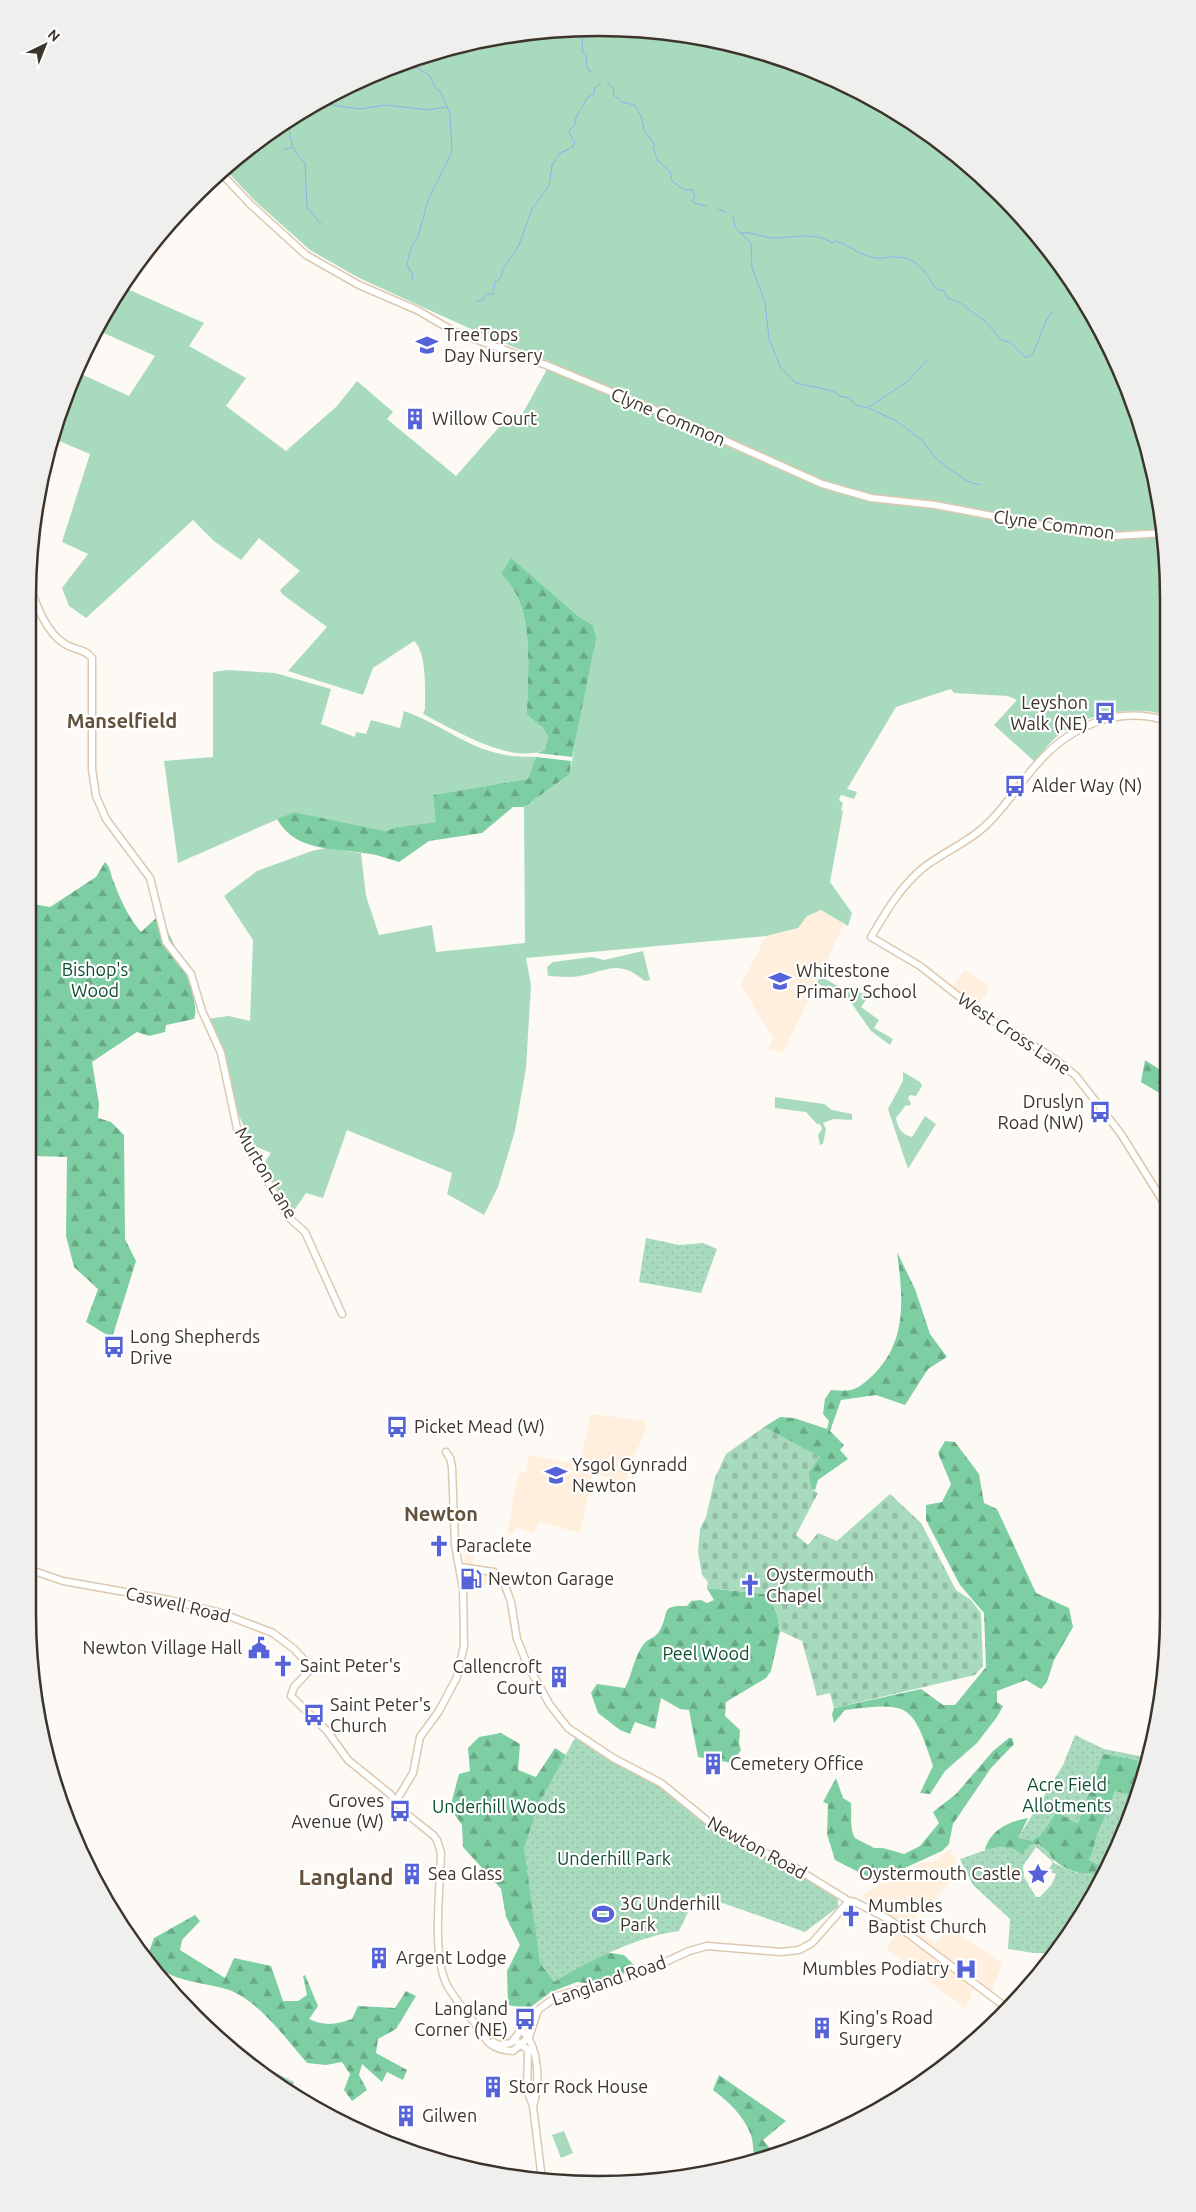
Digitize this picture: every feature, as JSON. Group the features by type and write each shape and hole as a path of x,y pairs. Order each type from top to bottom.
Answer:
{"street":[{"name":"Clyne Common","path":"226,178 250,204 306,255 360,285 417,310 453,331 546,365 678,420 822,484 871,498 935,506 1082,533 1113,536 1156,533"},
{"name":"Murton Lane","path":"36,600 57,639 68,646 88,653 92,658 92,769 96,796 113,831 150,878 166,942 191,974 202,1011 221,1053 236,1128 288,1217 305,1232 329,1289 342,1314"},
{"name":"West Cross Lane","path":"1160,719 1138,714 1109,718 1080,728 1068,735 1038,763 983,828 931,862 909,880 895,898 871,937 920,966 976,1010 1055,1059 1076,1076 1121,1134 1160,1196"},
{"path":"446,1452 452,1467 455,1545 463,1588 464,1646 457,1677 444,1703 420,1737 413,1773 396,1801 408,1815 433,1835 440,1846 439,1949 442,1970 447,1985 487,2043 498,2050 513,2051 529,2037"},
{"name":"Newton Road","path":"460,1567 494,1572 503,1580 511,1602 517,1639 528,1666 550,1705 568,1728 613,1758 661,1783 715,1827 797,1869 849,1901 890,1920 1002,2004"},
{"name":"Caswell Road","path":"36,1573 71,1583 196,1606 221,1613 273,1633 294,1649 310,1670 294,1687 291,1696 328,1731 348,1760 396,1801"},
{"name":"Langland Road","path":"515,2040 521,2030 545,2004 557,1996 644,1972 689,1951 707,1946 781,1952 805,1948 812,1943 849,1901"},
{"name":"Langland Road","path":"529,2037 534,2018"},
{"path":"479,2030 499,2045 506,2045 515,2040 528,2050 527,2090 533,2106 541,2173"},
{"path":"521,2030 529,2037 534,2048 537,2094 533,2106"}],"shaded area":[{"name":"Whitestone Primary School","path":"821,910 844,924 783,1053 768,1049 773,1038 741,985 766,936 798,928 807,916"},
{"path":"965,970 990,987 977,1008 952,987"},
{"name":"Ysgol Gynradd Newton","path":"591,1414 646,1421 645,1430 624,1483 593,1473 580,1533 539,1522 534,1534 516,1527 513,1535 508,1532 515,1486 520,1472 525,1473 529,1455 580,1465"},
{"path":"466,1554 474,1556 473,1562 476,1572 493,1577 492,1581 487,1581 486,1585 464,1583"},
{"path":"951,1849 960,1873 910,1923 935,1944 948,1928 1003,1963 990,1995 973,1989 966,2009 886,1948 899,1930 905,1927 862,1897 865,1893 907,1872 922,1862 933,1862"}],"green space":[{"path":"561,37 635,37 708,47 779,66 846,94 879,112 940,152 995,201 1044,256 1065,286 1102,350 1130,417 1141,453 1155,525 1159,561 1160,598 1160,713 1150,711 1120,711 1090,718 1063,732 1050,743 1035,762 994,725 1017,700 1008,696 954,693 951,689 896,707 847,789 857,792 854,799 841,795 839,800 843,803 841,810 843,811 830,882 852,913 848,926 821,910 807,916 798,928 766,936 526,958 531,985 526,1068 515,1131 498,1187 484,1215 447,1194 452,1173 347,1130 323,1198 306,1193 291,1215 275,1184 262,1166 271,1153 252,1145 237,1111 208,1019 229,1016 250,1021 253,940 224,896 257,871 312,851 326,848 361,853 366,896 379,935 432,925 436,952 525,943 524,807 570,774 593,625 578,616 511,559 501,574 512,588 520,604 525,621 528,640 527,715 543,728 548,737 545,750 531,753 516,753 482,743 423,714 425,709 425,692 423,663 418,646 414,641 373,668 363,695 288,671 327,627 282,594 280,590 300,571 259,538 241,560 214,541 193,520 86,618 69,606 62,588 88,554 62,542 90,454 59,441 83,375 129,396 155,356 103,333 129,290 204,323 189,346 246,378 226,406 286,451 337,406 357,381 393,412 387,419 456,476 508,417 519,420 551,362 484,335 359,278 310,250 254,200 230,174 256,152 317,112 350,94 417,66 453,55 525,41"},
{"path":"511,558 578,616 593,625 596,638 572,757 537,753 545,750 548,737 543,728 527,715 528,640 525,621 520,604 512,588 501,574"},
{"path":"228,670 275,673 331,689 321,724 355,737 356,732 366,734 371,720 400,728 404,711 488,751 509,756 536,757 529,779 433,795 437,822 397,827 386,831 294,812 178,863 164,761 213,757 213,672"},
{"path":"536,757 571,761 570,774 524,807 513,807 482,833 429,841 399,862 376,855 321,848 308,844 296,839 286,831 277,819 294,812 386,831 397,827 436,822 433,795 528,779"},
{"name":"Bishop's Wood","path":"105,862 125,908 141,932 155,919 162,919 190,984 195,1010 194,1019 166,1025 165,1032 149,1036 137,1032 92,1062 99,1104 98,1118 111,1122 124,1135 125,1239 136,1261 112,1338 86,1322 98,1289 74,1267 66,1236 67,1157 36,1156 36,904 50,907 96,877"},
{"path":"643,951 650,980 645,981 636,974 620,968 607,969 576,977 548,976 547,967 553,962 592,957 604,960"},
{"path":"820,976 851,992 865,993 872,991 861,1007 879,1020 874,1028 893,1039 890,1045 871,1031 850,1001 817,983"},
{"path":"1145,1060 1160,1070 1160,1093 1141,1082"},
{"path":"903,1072 920,1082 922,1086 916,1096 910,1095 908,1098 911,1104 909,1106 906,1105 896,1118 899,1128 903,1133 912,1137 925,1116 936,1124 908,1169 888,1109 903,1081"},
{"path":"775,1097 824,1104 832,1110 852,1114 852,1120 834,1119 823,1123 826,1129 823,1144 820,1145 818,1135 822,1129 820,1124 817,1124 806,1112 775,1108"},
{"path":"646,1238 679,1245 703,1243 717,1249 701,1293 639,1282"},
{"path":"897,1252 915,1289 930,1334 947,1357 928,1369 905,1405 876,1395 841,1400 830,1431 844,1445 840,1450 848,1459 818,1480 815,1490 811,1489 808,1473 819,1457 764,1427 780,1417 794,1418 827,1429 829,1421 823,1414 825,1399 831,1390 844,1391 858,1387 884,1363 892,1349 900,1318 901,1286"},
{"path":"764,1427 820,1457 808,1473 811,1489 818,1493 796,1535 808,1545 818,1533 837,1541 890,1494 921,1523 956,1590 971,1600 981,1613 983,1666 975,1675 834,1708 830,1693 817,1696 802,1641 780,1631 777,1614 767,1594 707,1588 708,1582 702,1575 698,1552 700,1529 706,1517 715,1478 726,1454"},
{"path":"945,1441 955,1442 979,1474 984,1503 997,1509 1036,1593 1069,1608 1073,1627 1054,1660 1047,1682 1041,1689 1026,1680 997,1691 997,1702 1003,1706 997,1717 977,1743 945,1771 930,1794 920,1793 933,1766 920,1730 906,1711 883,1707 845,1710 834,1723 832,1714 834,1708 921,1689 943,1705 955,1705 986,1667 984,1613 960,1585 926,1520 926,1505 942,1502 951,1484 938,1453"},
{"name":"Peel Wood","path":"707,1588 767,1594 777,1614 780,1631 771,1671 766,1678 726,1702 725,1716 740,1730 739,1744 741,1750 732,1763 698,1757 689,1710 680,1709 661,1698 655,1729 635,1722 630,1734 620,1730 598,1713 591,1693 597,1684 625,1688 640,1650 645,1643 658,1633 669,1608 687,1606 691,1601 701,1600 707,1603 714,1600"},
{"name":"Underhill Woods","path":"501,1733 520,1744 518,1770 536,1777 555,1748 570,1758 524,1848 562,1897 591,1950 624,1955 637,1968 592,1984 577,1982 551,1992 528,2009 508,2005 507,1971 520,1945 506,1917 501,1889 463,1847 462,1825 450,1808 459,1774 470,1771 468,1748 479,1737"},
{"name":"Acre Field Allotments","path":"1075,1735 1104,1749 1142,1756 1138,1770 1137,1760 1103,1754 1078,1824 1056,1812 1041,1835 1032,1841 1018,1838 1063,1765"},
{"name":"Underhill Park","path":"575,1738 623,1767 651,1780 702,1820 790,1867 834,1895 838,1900 838,1907 805,1932 697,1894 679,1931 646,1938 614,1950 554,1982 540,1963 524,1848 538,1805"},
{"path":"1009,1738 1012,1738 1014,1744 991,1768 953,1824 949,1844 942,1851 876,1881 835,1860 827,1834 828,1804 823,1802 836,1778 843,1798 851,1803 851,1825 855,1838 874,1848 883,1848 904,1854 920,1846 939,1823 933,1812 956,1794 993,1751"},
{"path":"1103,1753 1137,1760 1138,1770 1127,1804 1115,1791 1098,1833 1089,1860 1100,1866 1095,1875 1079,1873 1061,1865 1052,1859 1039,1844 1022,1856 1001,1847 985,1850 991,1837 996,1832 1008,1824 1021,1819 1028,1818 1018,1838 1041,1835 1056,1812 1092,1781"},
{"path":"1115,1791 1130,1795 1100,1866 1089,1860"},
{"path":"1035,1844 1041,1846 1049,1853 1054,1863 1077,1873 1096,1874 1065,1926 1046,1953 1008,1949 1010,1919 973,1885 960,1859 1000,1847 1008,1847 1022,1855 1028,1846","holes":["1036,1847 1053,1862 1048,1871 1056,1874 1052,1884 1040,1897 1036,1897 1024,1877 1023,1866"]},
{"path":"195,1915 200,1921 182,1940 180,1950 225,1978 234,1958 271,1966 283,2001 298,2001 307,1995 303,1976 305,1975 318,2006 309,2019 325,2024 341,2023 352,2019 358,2006 395,2008 406,1991 416,1996 396,2029 378,2039 376,2053 407,2070 403,2080 387,2072 382,2082 362,2064 359,2075 367,2090 352,2101 344,2090 350,2074 342,2062 326,2065 307,2063 281,2032 251,2002 229,1990 169,1974 149,1952 154,1938"},
{"path":"272,2071 272,2071 294,2082 293,2085"},
{"path":"719,2075 786,2121 763,2140 770,2149 754,2154 751,2135 740,2115 713,2090"},
{"path":"564,2131 573,2153 561,2158 552,2135"}],"waterway":[{"path":"584,36 582,39 583,53 587,56 586,63 589,71 592,72"},
{"path":"412,280 413,275 407,265 411,250 418,237 428,200 452,152 450,114 440,91 436,89 429,75 415,67"},
{"path":"607,82 614,89 613,95 621,102 635,105 641,116 644,130 655,145 653,148 658,161 670,172 672,181 684,190 693,190 695,197 692,200 694,203 706,206"},
{"path":"476,301 482,301 486,294 493,294 495,282 501,278 503,269 519,245 532,209 549,186 552,165 560,153 573,147 575,142 569,133 570,129 575,125 576,117 586,98 594,94 595,88 600,84"},
{"path":"330,105 360,109 385,105 429,110 445,107"},
{"path":"290,129 292,145 305,163 307,207 322,225"},
{"path":"283,150 292,147"},
{"path":"717,209 726,212"},
{"path":"733,217 735,227 751,243 752,268 765,302 769,339 781,368 796,383 833,391 840,396 849,398 855,405 868,408 895,420 923,441 933,455 946,467 967,481 980,485"},
{"path":"740,233 775,238 818,237 832,243 836,241 875,258 900,257 913,261 923,270 935,288 944,291 947,298 960,303 985,321 1001,340 1010,342 1026,358 1033,354 1046,321 1053,311"},
{"path":"869,407 908,381 928,359"}],"place":[{"name":"TreeTops Day Nursery","path":"427,345"},
{"name":"Willow Court","path":"415,419"},
{"name":"Leyshon Walk (NE)","path":"1105,713"},
{"name":"Alder Way (N)","path":"1015,786"},
{"name":"Whitestone Primary School","path":"780,981"},
{"name":"Druslyn Road (NW)","path":"1100,1112"},
{"name":"Long Shepherds Drive","path":"114,1347"},
{"name":"Picket Mead (W)","path":"397,1427"},
{"name":"Ysgol Gynradd Newton","path":"556,1475"},
{"name":"Paraclete","path":"439,1546"},
{"name":"Newton Garage","path":"471,1579"},
{"name":"Oystermouth Chapel","path":"750,1585"},
{"name":"Newton Village Hall","path":"259,1648"},
{"name":"Saint Peter's","path":"283,1666"},
{"name":"Callencroft Court","path":"559,1677"},
{"name":"Saint Peter's Church","path":"314,1715"},
{"name":"Cemetery Office","path":"713,1764"},
{"name":"Groves Avenue (W)","path":"400,1811"},
{"name":"Sea Glass","path":"412,1874"},
{"name":"Oystermouth Castle","path":"1038,1874"},
{"name":"3G Underhill Park","path":"603,1914"},
{"name":"Mumbles Baptist Church","path":"851,1916"},
{"name":"Argent Lodge","path":"379,1958"},
{"name":"Mumbles Podiatry","path":"966,1969"},
{"name":"Langland Corner (NE)","path":"525,2019"},
{"name":"King's Road Surgery","path":"822,2028"},
{"name":"Storr Rock House","path":"493,2087"},
{"name":"Gilwen","path":"406,2116"}],"district":[{"name":"Manselfield","path":"122,721"},
{"name":"Newton","path":"441,1514"},
{"name":"Langland","path":"346,1877"}]}
